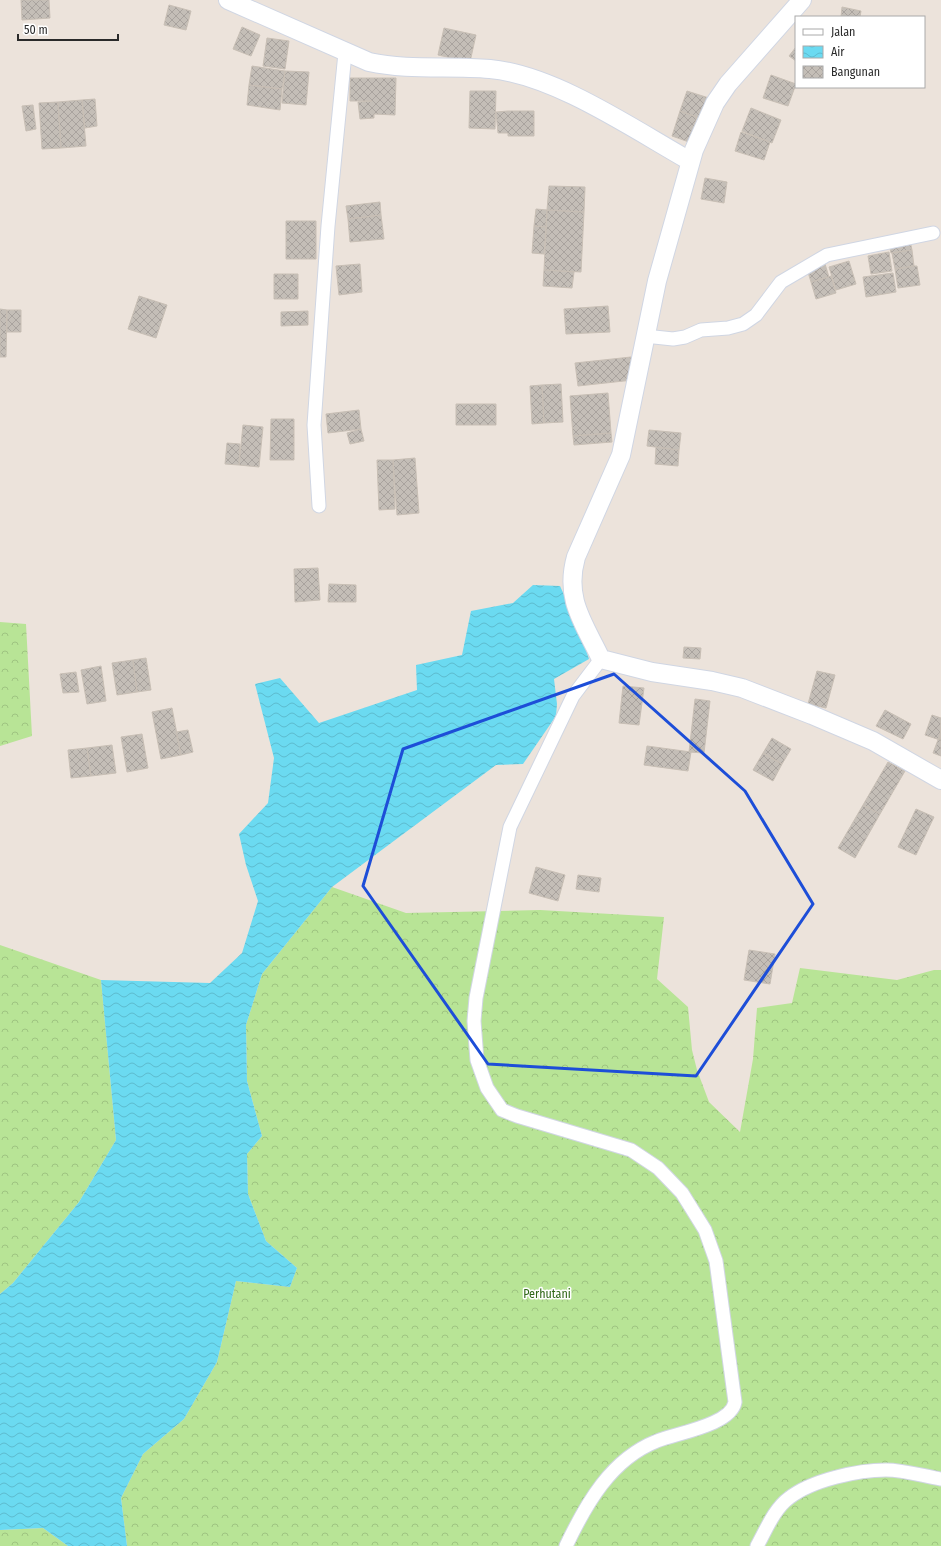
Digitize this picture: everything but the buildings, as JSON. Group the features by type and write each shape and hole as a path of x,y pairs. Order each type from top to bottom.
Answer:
{"main road":[{"path":"228,0 268,16 345,53 369,62 390,67 490,69 519,74 547,84 610,115 690,161"},
{"path":"802,0 728,84 715,103 690,161 676,218 657,281 621,455 589,526 572,573 573,596 601,659 652,672 712,681 742,688 818,717 873,741 941,780"}],"street":[{"path":"319,506 314,425 328,226 345,53"},
{"path":"645,336 673,339 685,337 701,330 728,328 743,324 756,315 781,282 827,255 933,233"},
{"path":"566,1546 592,1498 611,1472 627,1458 656,1441 725,1418 734,1407 735,1402 716,1261 705,1230 682,1193 658,1168 631,1150 517,1116 502,1110 486,1088 477,1060 474,1021 476,998 510,827 573,696 601,659"},
{"path":"757,1546 773,1517 789,1498 814,1485 855,1472 887,1470 941,1479"}],"highlighted area":[{"path":"614,674 745,791 813,904 696,1076 488,1064 363,886 403,749"}],"green space":[{"path":"0,622 26,624 32,736 0,746"},
{"name":"Perhutani","path":"332,887 406,913 540,910 664,917 657,979 688,1007 692,1050 697,1070 709,1102 740,1132 753,1059 757,1008 792,1003 800,968 897,980 934,970 941,970 941,1546 127,1546 121,1498 143,1454 184,1419 217,1362 236,1281 290,1287 297,1268 266,1241 248,1194 247,1154 262,1136 247,1081 246,1025 262,974"},
{"path":"0,945 101,980 116,1140 79,1202 13,1283 0,1294"},
{"path":"43,1528 68,1546 0,1546 0,1530"}],"water":[{"path":"533,585 560,586 578,625 589,659 554,679 557,704 556,716 523,764 496,765 332,887 262,974 246,1025 247,1081 262,1136 247,1154 248,1194 266,1241 297,1268 290,1287 236,1281 217,1362 184,1419 143,1454 121,1498 127,1546 68,1546 43,1528 0,1530 0,1294 13,1283 79,1202 116,1140 101,980 210,983 242,953 258,901 246,865 239,834 268,803 274,758 255,684 280,678 319,723 417,690 416,665 462,655 471,611 513,603"}]}
